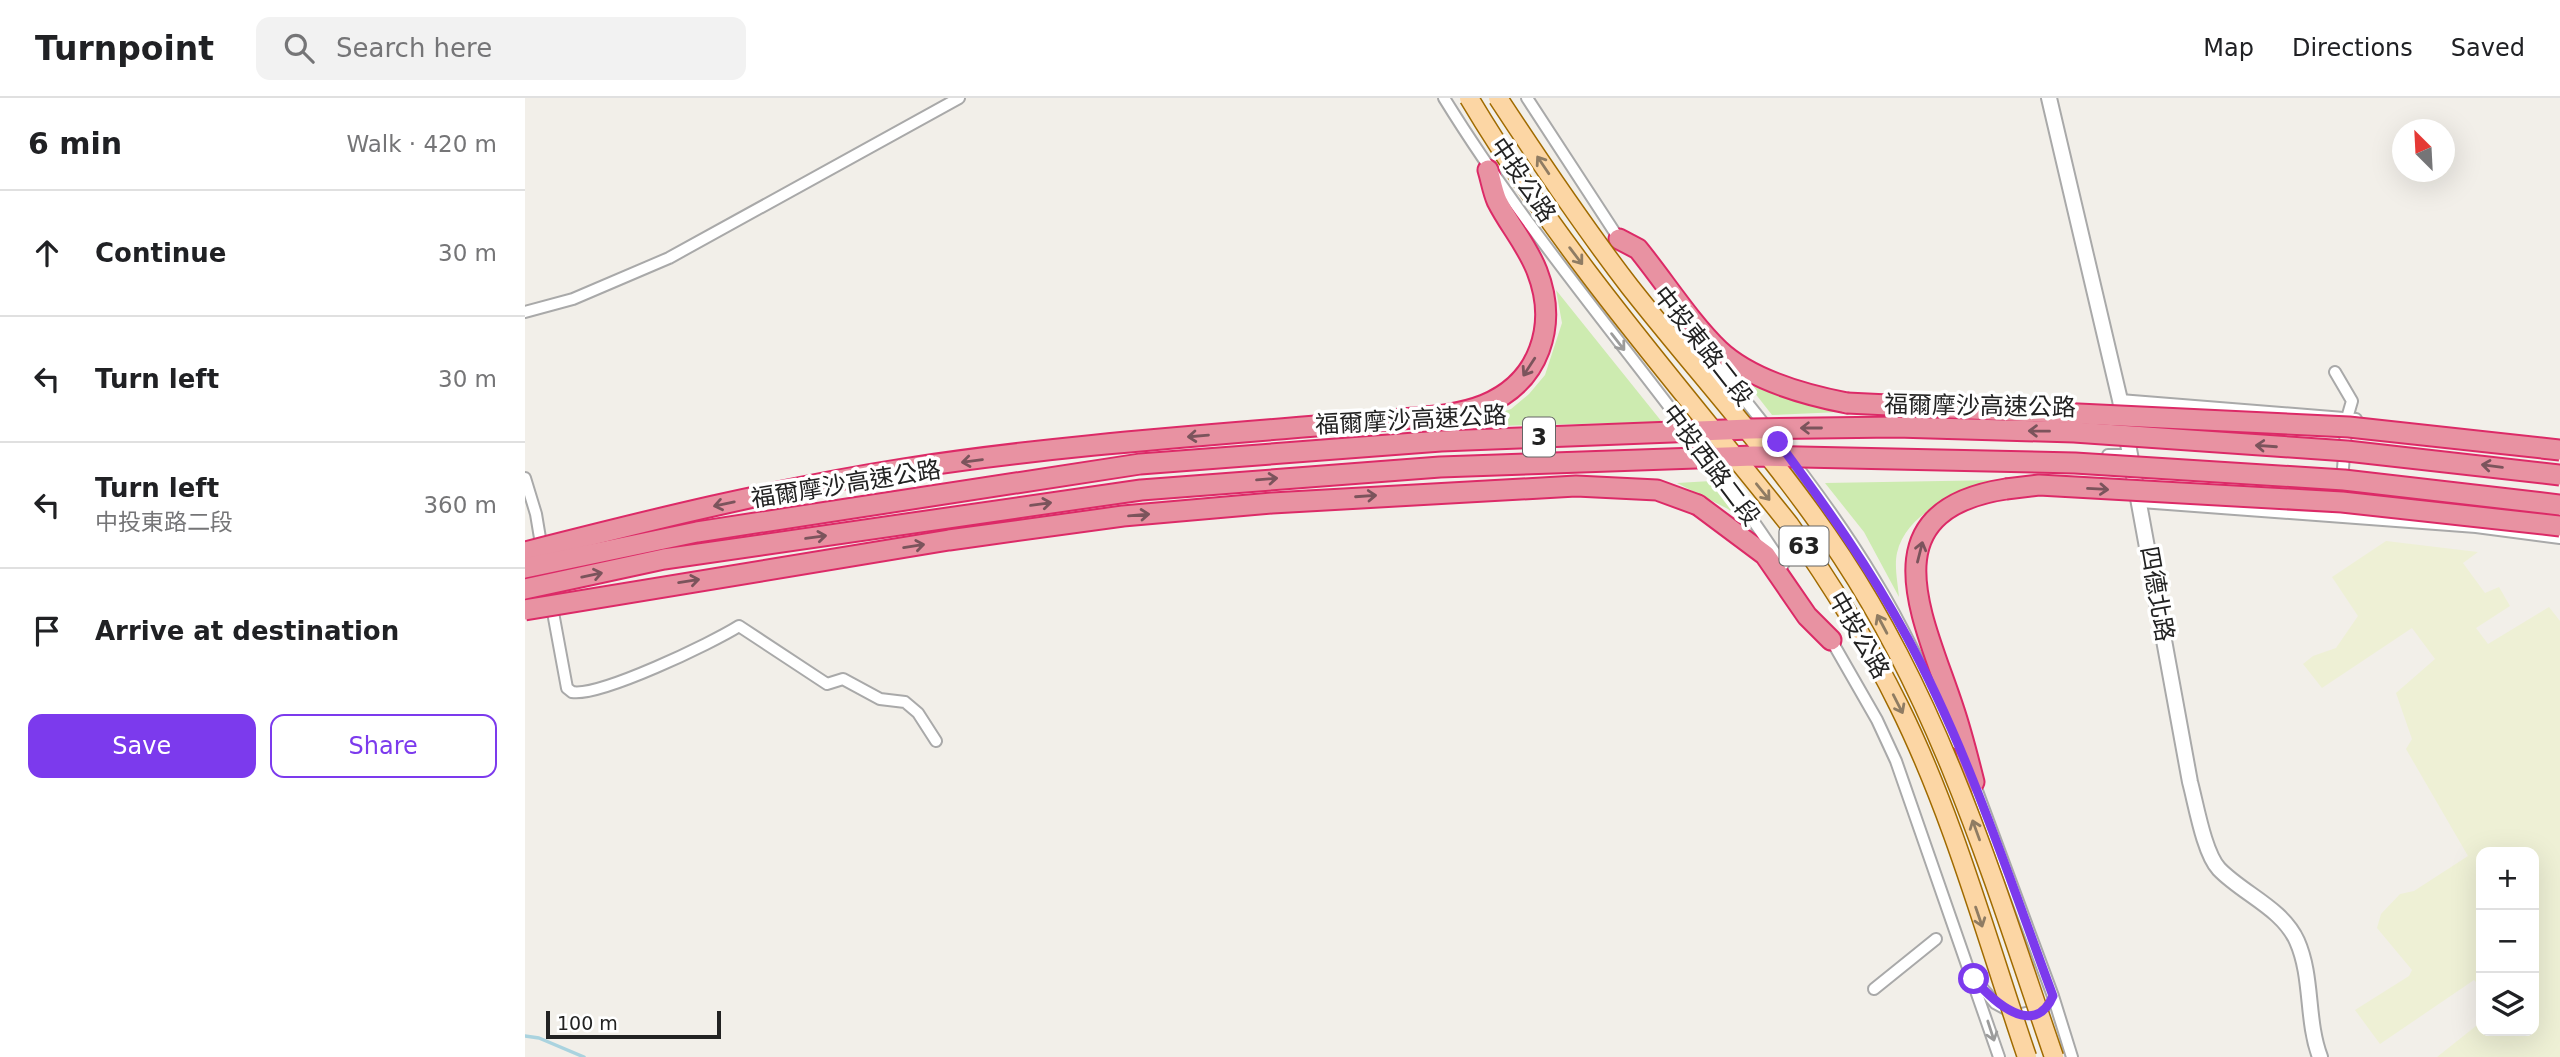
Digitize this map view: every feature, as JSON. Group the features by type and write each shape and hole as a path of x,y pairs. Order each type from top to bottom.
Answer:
{"highway":[{"path":"525,552 699,509 904,469 1142,441 1451,415 1484,405 1514,386 1542,343 1548,316 1544,292 1528,250 1497,200 1488,170"},
{"path":"1619,239 1638,249 1720,351 1766,379 1806,396 1847,403 2349,427 2560,450"},
{"name":"福爾摩沙高速公路","path":"525,568 697,532 1140,464 1441,441 1750,429 1896,428 2074,432 2347,451 2560,475"},
{"name":"福爾摩沙高速公路","path":"525,589 664,559 1128,492 1440,467 1753,456 1993,460 2344,480 2560,505"},
{"path":"1974,782 1954,710 1923,627 1916,588 1920,545 1945,510 1977,494 2039,485 2343,502 2560,526"},
{"path":"525,610 962,538 1123,516 1272,503 1576,486 1657,490 1698,505 1765,555 1807,616 1831,640"}],"main road":[{"name":"中投公路","path":"1469,98 1509,162 1571,248 1789,524 1856,627 1900,707 1919,752 2027,1057"},
{"name":"中投公路","path":"1498,98 1629,285 1809,510 1874,608 1936,730 1958,782 2054,1057"}],"street":[{"path":"525,312 573,299 669,258 959,98"},
{"name":"中投西路二段","path":"1444,98 1488,170 1765,538 1831,640 1878,720 1896,761 1999,1057"},
{"name":"中投東路二段","path":"1527,98 1619,239 1833,515 1876,580 1909,640 1974,782 2053,996 2072,1057"},
{"name":"四德北路","path":"2049,98 2120,400 2141,502 2190,782 2217,867 2263,902 2297,941 2305,974 2314,1043 2319,1057"},
{"path":"2335,372 2352,401 2347,418 2339,517"},
{"path":"2120,400 2347,418 2560,444"},
{"path":"2108,455 2131,455"},
{"path":"525,478 536,513 567,688 572,692 633,676 705,647 739,626 827,684 843,679 880,699 905,702 918,713 936,741"},
{"path":"2141,502 2476,527 2560,538"},
{"path":"1874,989 1936,939"},
{"path":"1974,979 1994,1003 2017,1015 2038,1013 2049,1006 2053,996"}],"green space":[{"path":"1556,290 1662,422 1457,427 1511,409 1529,394 1545,375 1562,323"},
{"path":"1740,374 1790,398 1840,412 1772,415"},
{"path":"2000,480 1938,504 1912,525 1897,553 1899,597 1864,532 1825,483"},
{"path":"1711,481 1743,523 1728,509 1677,483"},
{"path":"2386,541 2478,552 2463,563 2485,593 2499,587 2510,606 2476,628 2488,644 2549,607 2560,621 2560,1057 2437,1057 2476,1026 2476,1036 2539,1036 2539,847 2476,847 2476,982 2474,980 2380,1044 2355,1010 2409,976 2412,970 2377,928 2381,914 2400,894 2414,891 2468,856 2406,749 2412,739 2396,693 2435,659 2412,628 2322,688 2303,664 2313,656 2336,648 2358,616 2332,577"}],"waterway":[{"path":"525,1036 539,1038 584,1057"}],"route":[{"path":"1778,442 1833,515 1876,580 1909,640 1974,782 2053,996 2049,1006 2038,1013 2017,1015 1994,1003 1974,979"}]}
